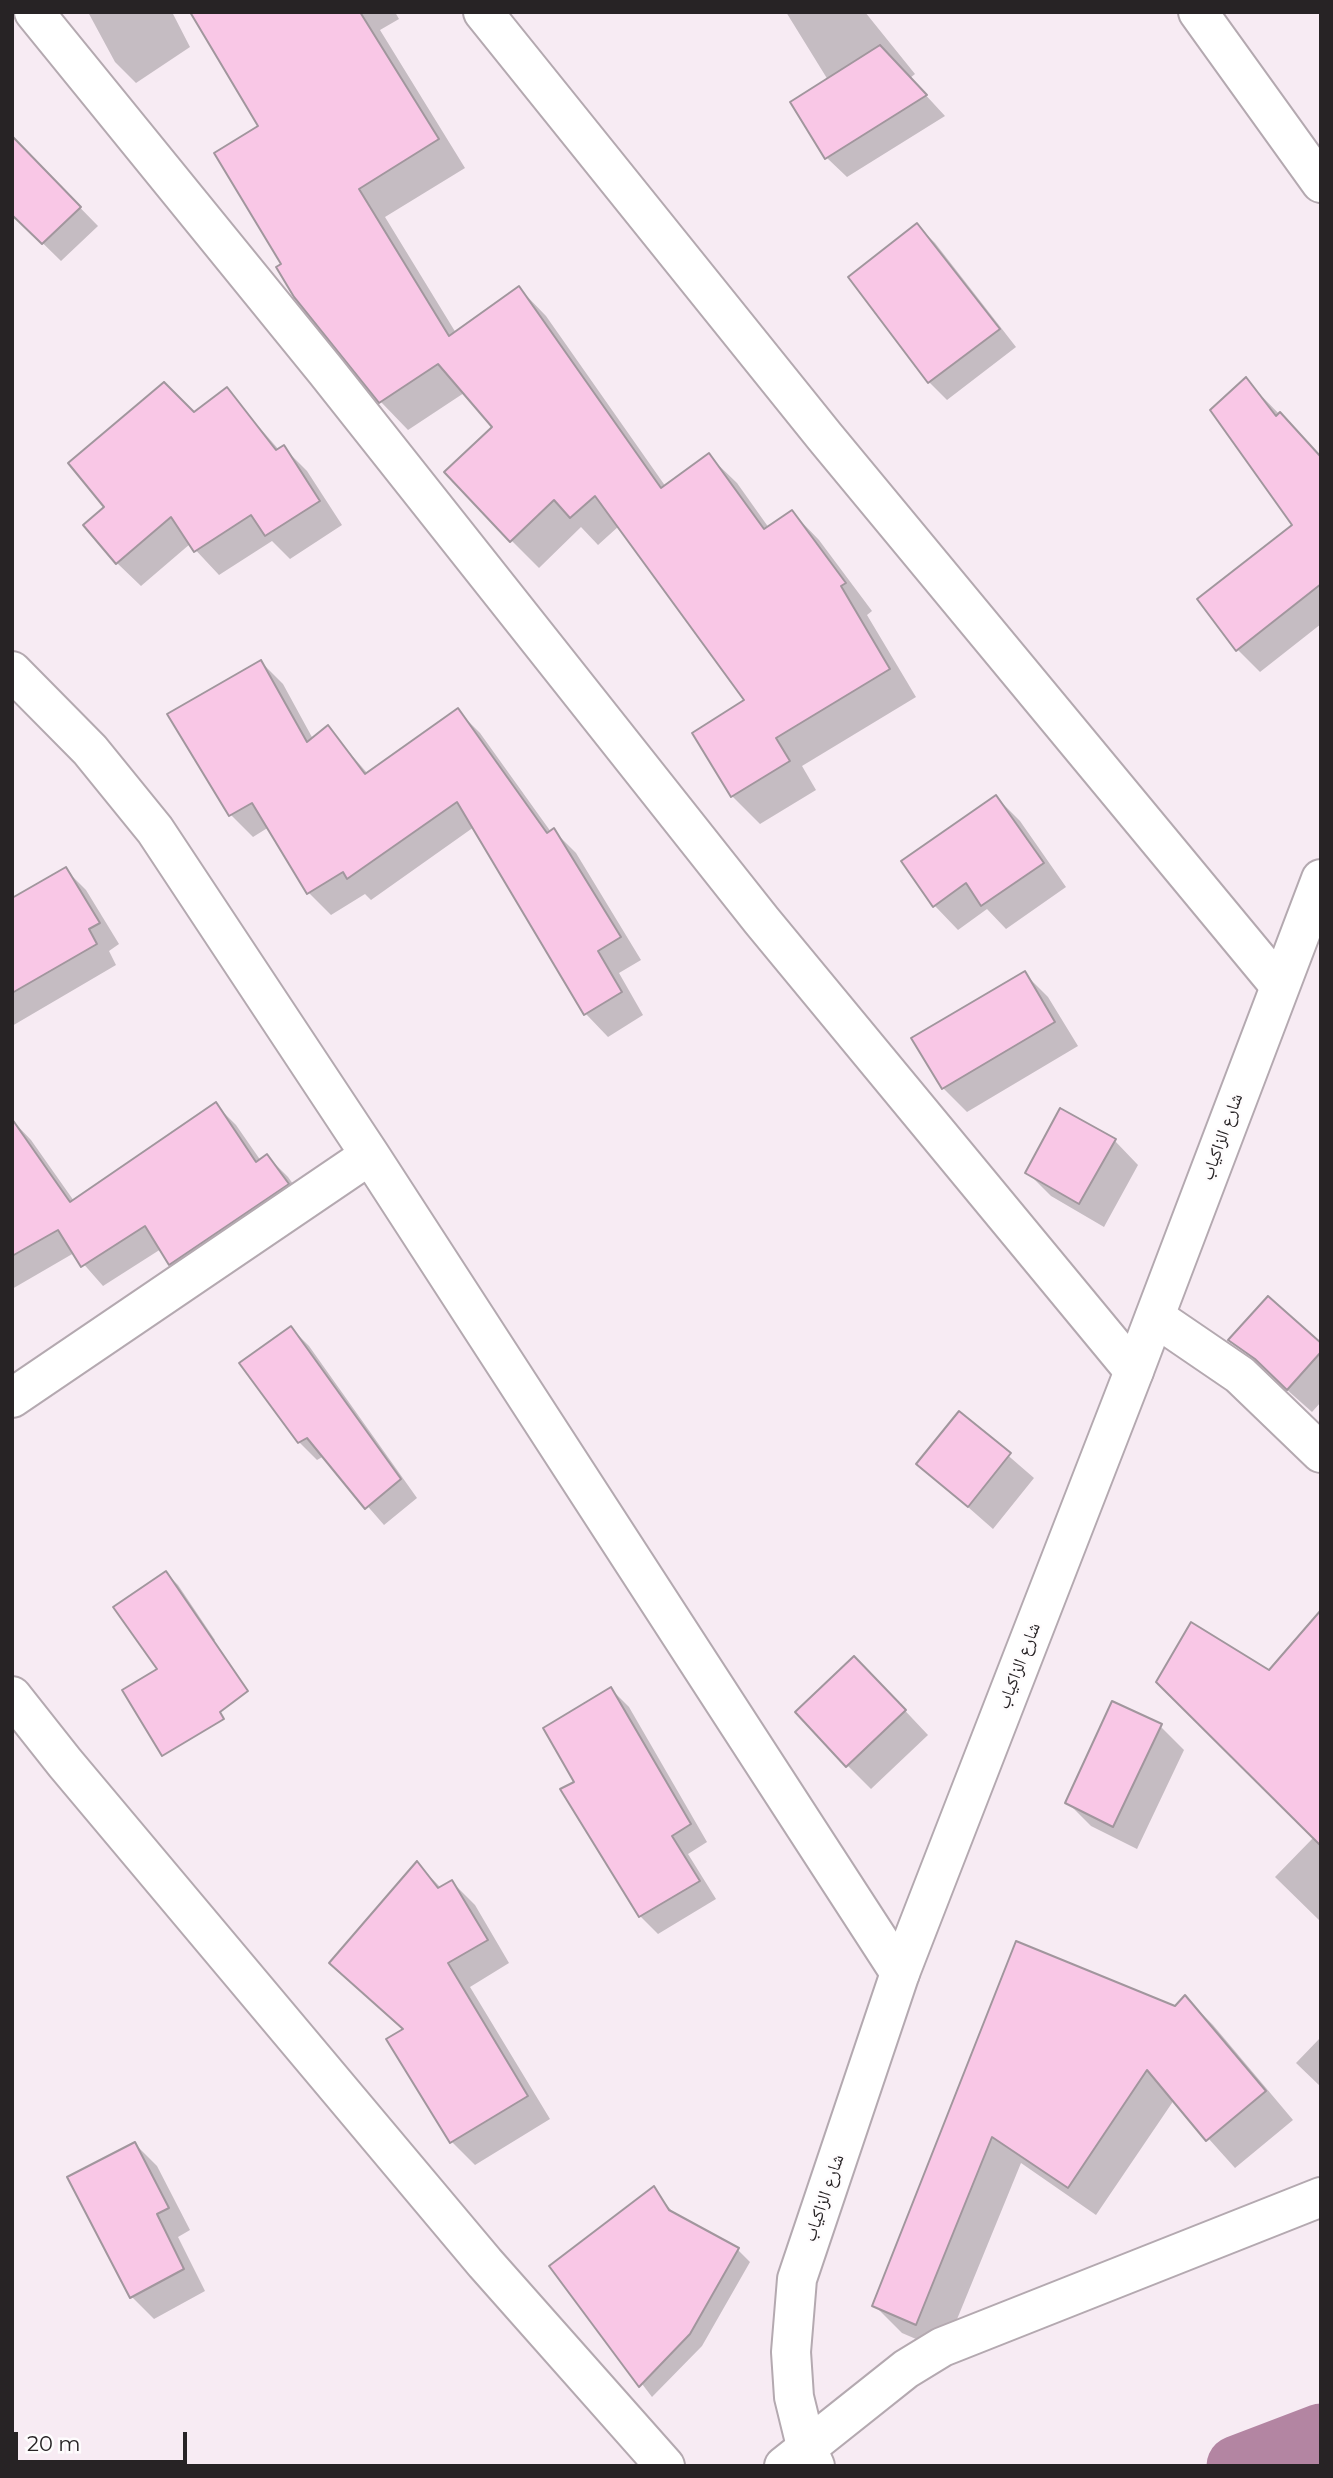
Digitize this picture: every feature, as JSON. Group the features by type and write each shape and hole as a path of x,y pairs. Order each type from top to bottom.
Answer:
{"street":[{"path":"34,12 326,371 762,921 1135,1371"},
{"path":"483,12 825,437 1279,985"},
{"path":"1198,12 1321,183"},
{"path":"16,681 90,750 155,830 370,1155 900,1973"},
{"name":"شارع الزاكياب","path":"802,2459 791,2351 797,2279 900,1973 1135,1371 1321,879"},
{"path":"12,1398 370,1155"},
{"path":"1155,1317 1240,1375 1321,1453"},
{"path":"12,1696 65,1763 485,2263 664,2466"},
{"path":"802,2459 906,2369 942,2347 1321,2197"}],"building":[{"path":"190,12 360,12 439,139 359,189 449,336 519,286 661,488 709,453 764,529 792,510 846,583 841,586 890,669 776,738 790,761 731,797 692,733 744,700 595,496 570,518 554,500 510,542 444,472 492,427 438,364 379,403 294,297 276,267 281,264 214,153 258,126"},
{"path":"880,45 927,95 825,159 790,102"},
{"path":"12,136 81,207 42,244 12,215"},
{"path":"917,223 1000,329 928,383 848,277"},
{"path":"1246,377 1276,416 1280,412 1321,457 1321,584 1236,651 1197,599 1292,525 1210,410"},
{"path":"164,382 194,412 227,387 276,450 284,445 320,501 265,536 251,515 194,552 171,517 116,564 83,525 104,507 68,463"},
{"path":"261,660 307,742 328,725 365,774 458,708 547,833 554,828 621,937 598,951 622,992 584,1015 457,802 347,879 343,872 307,894 252,803 229,816 167,714"},
{"path":"996,795 1044,863 981,906 966,883 933,907 901,861"},
{"path":"66,867 100,923 89,929 97,944 12,993 12,898"},
{"path":"1025,971 1055,1022 942,1089 911,1038"},
{"path":"216,1102 256,1162 267,1154 289,1184 169,1265 145,1226 81,1267 58,1230 12,1256 12,1119 70,1202"},
{"path":"1060,1108 1116,1139 1079,1204 1025,1173"},
{"path":"1268,1296 1321,1343 1321,1352 1287,1390 1255,1359 1228,1340"},
{"path":"291,1326 401,1479 365,1509 307,1438 298,1443 239,1363"},
{"path":"959,1411 1011,1453 968,1507 916,1464"},
{"path":"166,1571 248,1691 220,1712 224,1719 162,1756 122,1690 157,1669 113,1607"},
{"path":"1321,1610 1321,1846 1156,1682 1191,1622 1269,1670"},
{"path":"854,1656 906,1710 846,1767 795,1712"},
{"path":"611,1687 691,1824 672,1836 700,1881 639,1917 560,1789 574,1782 543,1728"},
{"path":"1112,1701 1162,1724 1113,1827 1065,1803"},
{"path":"417,1861 438,1888 452,1880 488,1940 448,1963 528,2096 450,2143 386,2039 403,2029 329,1963"},
{"path":"1016,1941 1175,2006 1185,1995 1266,2091 1206,2141 1147,2070 1068,2188 992,2137 916,2325 872,2306"},
{"path":"135,2142 169,2208 157,2214 184,2269 130,2298 67,2177"},
{"path":"654,2186 669,2210 739,2248 690,2334 639,2387 549,2266"}],"waterway":[{"path":"1237,2466 1321,2434"}]}
